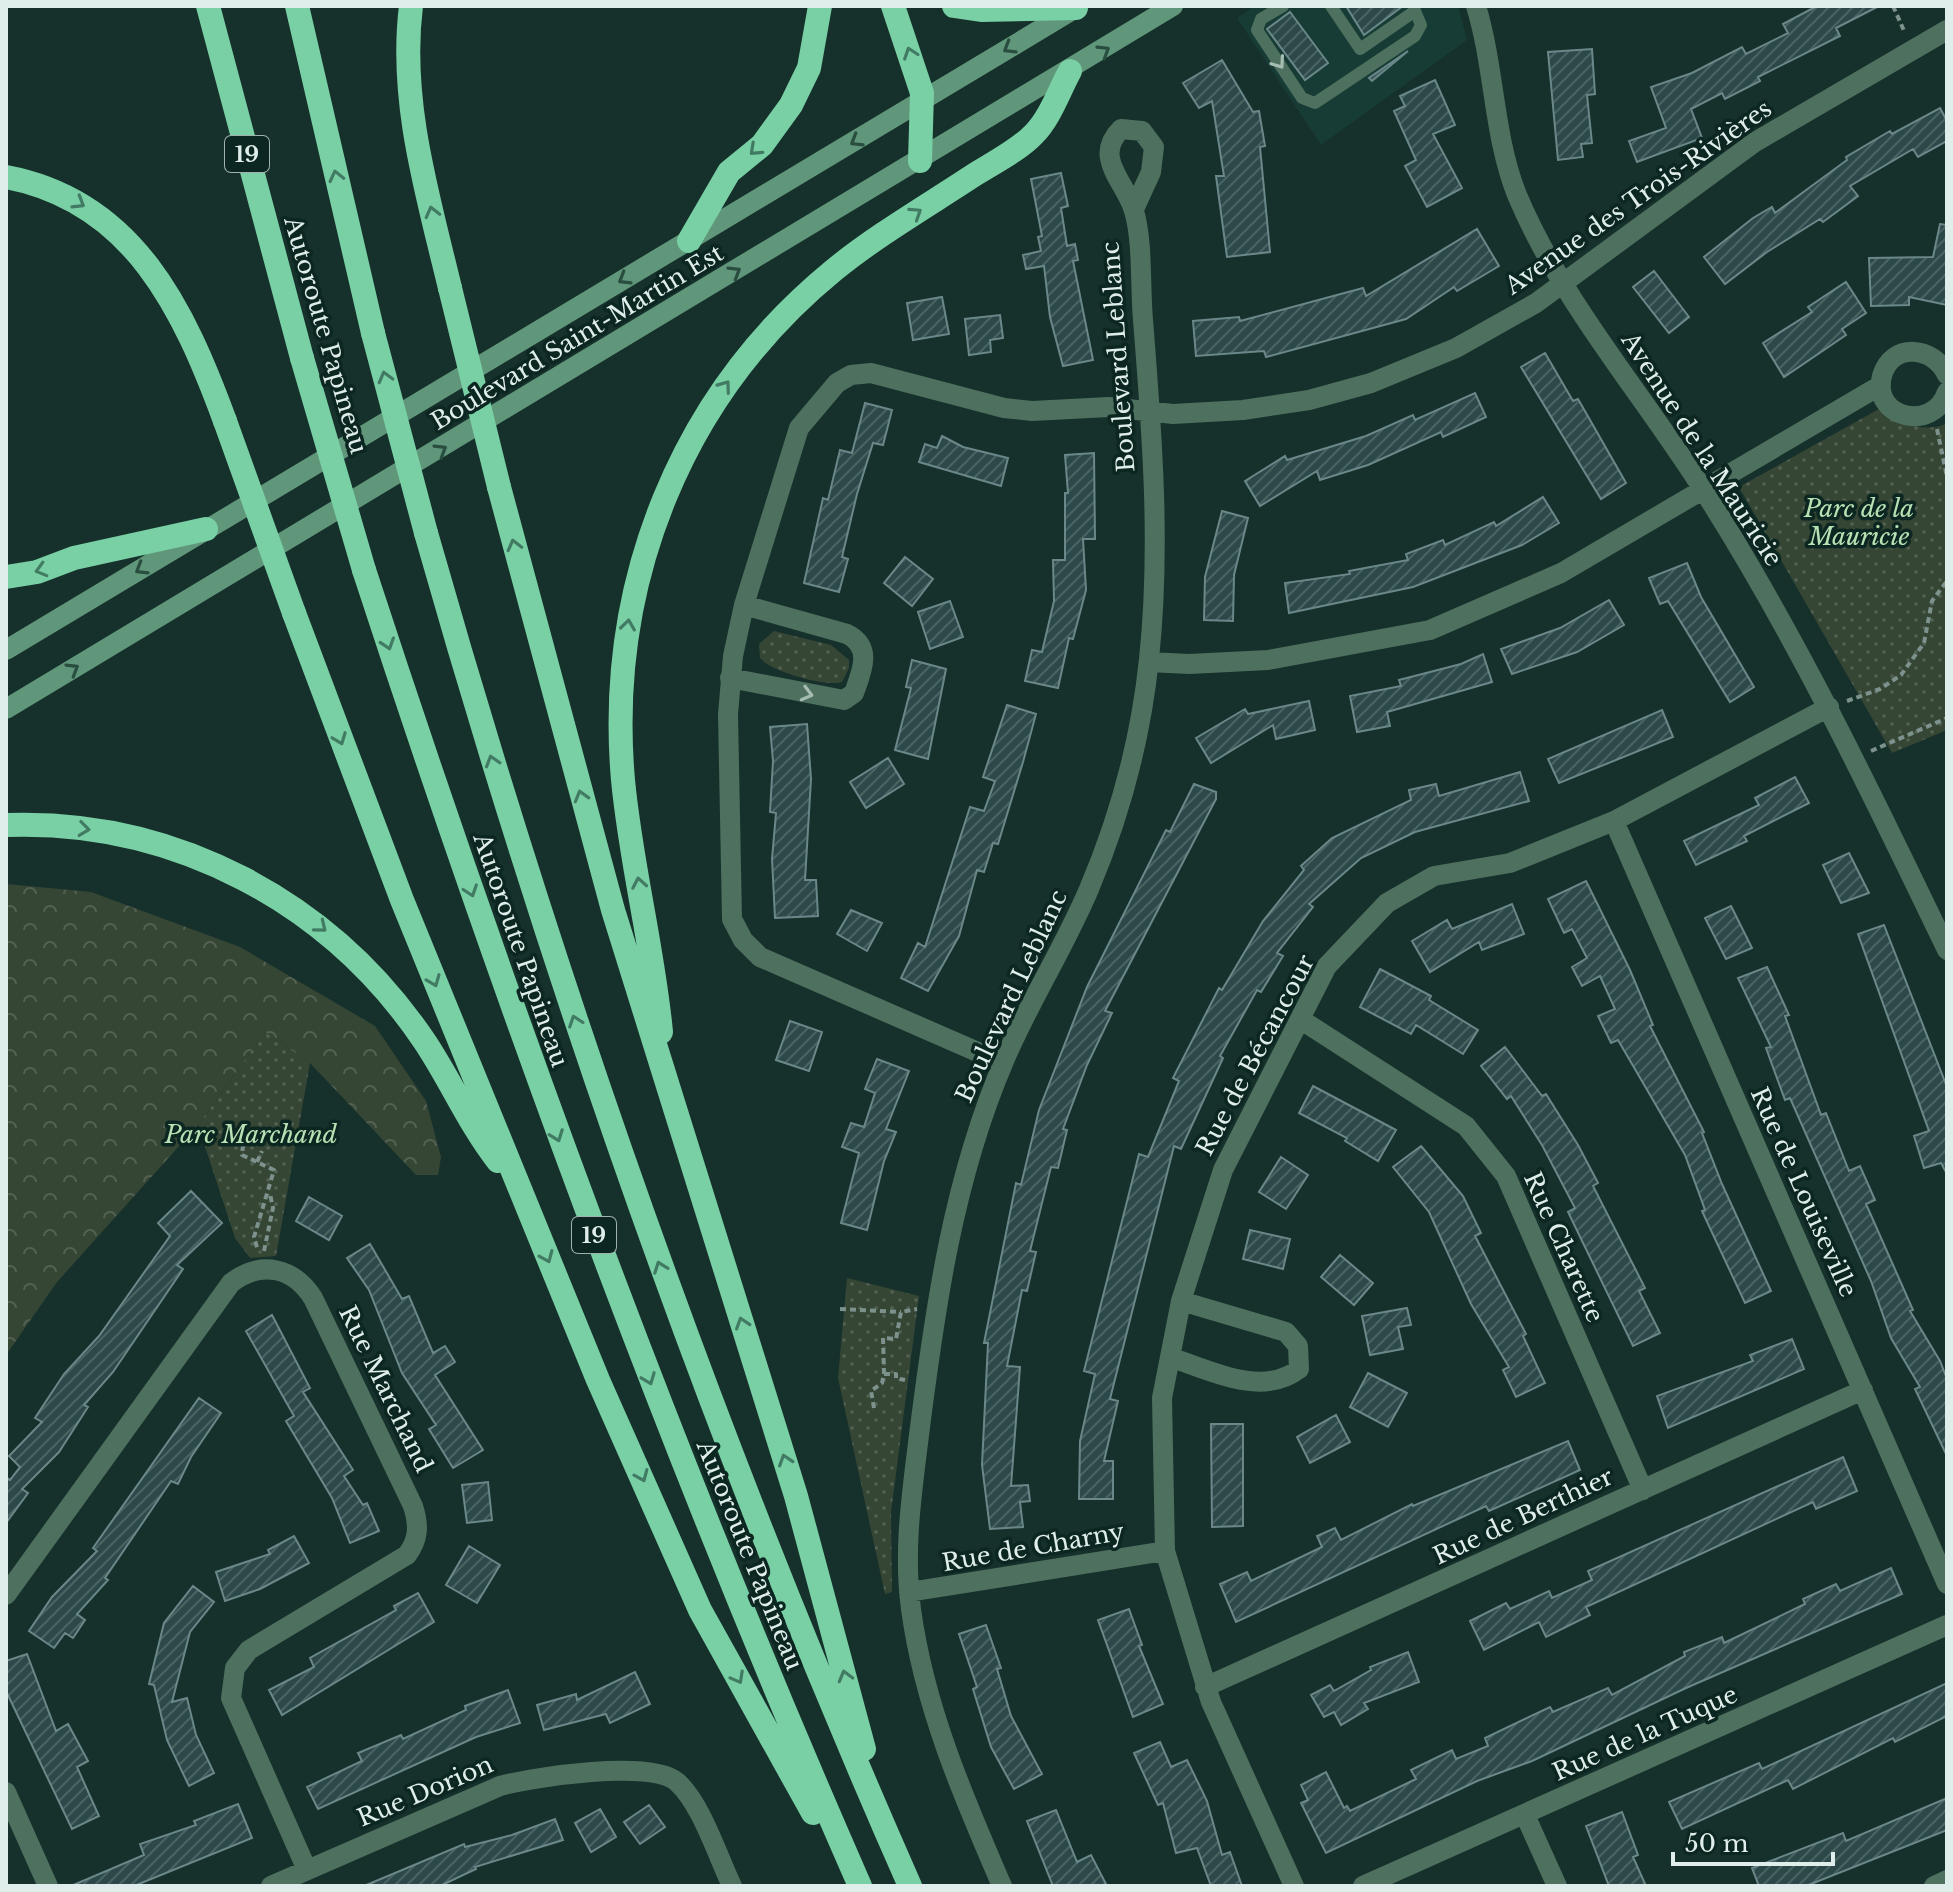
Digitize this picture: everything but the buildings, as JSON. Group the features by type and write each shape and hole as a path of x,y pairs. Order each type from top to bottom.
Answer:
{"highway":[{"path":"195,6 285,302"},
{"name":"Autoroute Papineau","path":"208,6 285,302 364,570 470,888 568,1166 751,1633 860,1886"},
{"name":"Autoroute Papineau","path":"297,6 373,333 426,533 508,813 638,1205 748,1500 910,1886"},
{"path":"411,6 408,67 412,111 425,182 499,487 576,777 667,1086 801,1509 887,1833"},
{"path":"689,241 729,172 762,145 791,105 814,50 820,6"},
{"path":"893,6 923,101 920,161"},
{"path":"954,6 981,10 1078,7"},
{"path":"667,1086 654,960 626,800 620,716 631,603 657,513 680,461 714,401 780,320 853,255 1034,134 1070,71"},
{"path":"6,177 65,195 102,217 136,250 176,308 225,421 402,900 517,1185 700,1610 853,1886"},
{"path":"6,577 37,572 74,558 206,529"},
{"path":"6,825 89,829 166,846 239,875 295,907 345,948 388,993 425,1042 474,1130 517,1185"}],"main road":[{"name":"Boulevard Saint-Martin Est","path":"6,709 1070,71 1173,6"},
{"name":"Boulevard Saint-Martin Est","path":"6,650 1078,7"}],"street":[{"name":"Avenue de la Mauricie","path":"1476,6 1509,173 1527,217 1565,285 1705,492 1829,707 1947,950"},
{"name":"Avenue des Trois-Rivières","path":"1003,1063 770,962 743,940 732,919 730,678 744,605 793,438 827,393 851,375 883,375 1018,410 1109,407 1150,412 1243,410 1309,400 1371,383 1456,348 1565,285 1755,142 1947,30"},
{"name":"Boulevard Leblanc","path":"1002,1886 945,1749 926,1681 909,1592 910,1515 945,1260 968,1161 1003,1063 1084,899 1108,840 1137,736 1149,662 1154,537 1150,412 1134,209"},
{"path":"1947,375 1936,358 1927,353 1905,352 1887,365 1881,385 1888,405 1905,416 1925,416 1934,412 1947,392"},
{"path":"1149,662 1189,664 1268,660 1430,630 1561,573 1705,492 1881,385"},
{"path":"730,678 844,700 854,693 865,655 861,642 847,634 744,605"},
{"name":"Rue de Bécancour","path":"1294,1886 1205,1687 1165,1551 1162,1398 1181,1301 1223,1170 1327,966 1387,903 1434,876 1510,863 1614,821 1829,707"},
{"name":"Rue de Louiseville","path":"1614,821 1947,1584"},
{"name":"Rue Charette","path":"1300,1019 1466,1126 1506,1176 1643,1490"},
{"name":"Rue Marchand","path":"6,1595 231,1283 250,1271 262,1268 281,1271 300,1281 320,1312 413,1506 418,1524 417,1536 407,1555 249,1650 231,1678 231,1698 307,1870"},
{"path":"1170,1357 1252,1383 1286,1379 1299,1369 1298,1346 1286,1332 1181,1301"},
{"name":"Rue de Berthier","path":"1205,1687 1863,1390"},
{"name":"Rue de Charny","path":"909,1592 1165,1551"},
{"name":"Rue de la Tuque","path":"1363,1886 1947,1625"},
{"name":"Rue Dorion","path":"271,1886 500,1786 528,1780 647,1771 669,1775 687,1793 732,1886"},
{"path":"6,1792 48,1886"},
{"path":"1525,1815 1557,1886"},
{"path":"1934,1886 1947,1880"}],"lane":[{"path":"1283,6 1261,19 1257,30 1302,98 1310,102 1321,100 1415,36 1421,25 1414,9 1360,49 1331,6"}],"path":[{"path":"1893,6 1906,36"},
{"path":"1934,412 1947,477"},
{"path":"1829,707 1880,689 1901,675 1924,643 1932,601 1947,581"},
{"path":"1854,758 1947,718"},
{"path":"245,1125 242,1155 274,1170 254,1237 259,1256 265,1250 273,1208 269,1193"},
{"path":"258,1172 262,1151"},
{"path":"840,1309 901,1312 917,1309"},
{"path":"874,1408 871,1391 882,1383 884,1374 883,1338 896,1339 901,1312"},
{"path":"884,1374 896,1374 896,1378 908,1380"}],"shaded area":[{"path":"1255,6 1458,6 1467,40 1321,145 1237,18"}],"green space":[{"name":"Parc de la Mauricie","path":"1879,409 1903,422 1921,427 1947,423 1947,730 1892,753 1739,487"},
{"path":"774,631 831,645 849,660 849,668 842,682 811,680 766,663 760,658 759,644"},
{"path":"6,884 91,892 240,947 375,1026 426,1101 441,1157 438,1175 416,1175 310,1063 265,1032 198,1125 57,1282 6,1355"},
{"name":"Parc Marchand","path":"265,1032 310,1063 276,1256 250,1258 235,1238 198,1125"},
{"path":"847,1278 919,1296 891,1512 892,1592 885,1594 838,1378"}]}
